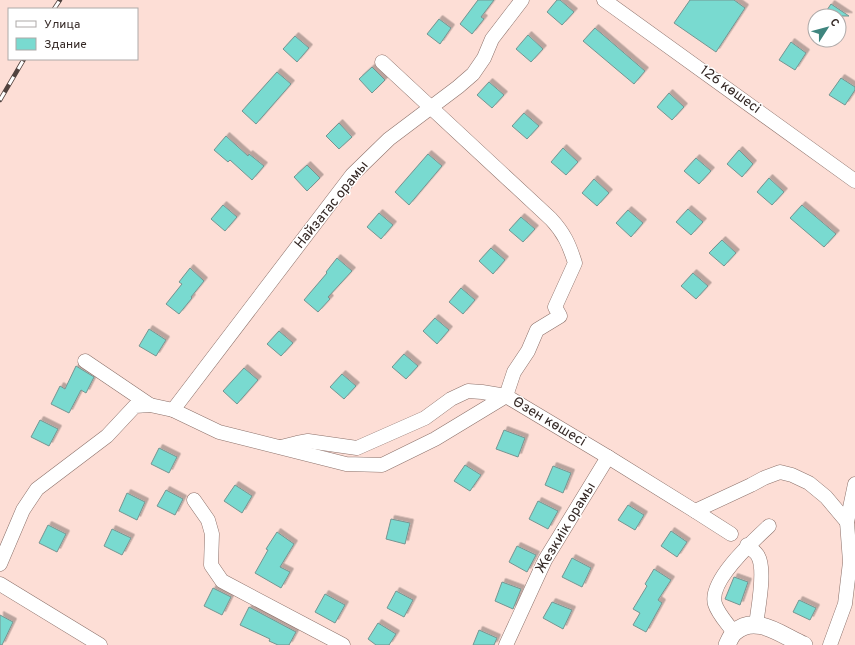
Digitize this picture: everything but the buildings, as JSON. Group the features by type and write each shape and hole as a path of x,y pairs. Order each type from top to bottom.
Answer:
{"main road":[{"path":"740,632 770,628 804,645"}],"street":[{"name":"Найзатас орамы","path":"173,410 352,175 389,139 473,74 484,58 492,39 522,0"},
{"name":"126 көшесі","path":"604,0 855,181"},
{"path":"0,564 23,510 37,489 107,436 135,406 150,405 173,410 219,432 346,464 382,465 435,439 506,396 514,372 528,351 537,330 560,316 555,307 575,263 569,244 561,230 382,62"},
{"path":"85,361 150,405"},
{"name":"Өзен көшесі","path":"280,448 308,441 358,448 425,418 451,398 468,391 506,396 608,457 731,534"},
{"name":"Жезкиік орамы","path":"506,645 545,560 608,457"},
{"path":"695,511 764,478 780,472 792,475 809,483 826,497 847,522"},
{"path":"830,645 845,604 850,562 847,522 855,484"},
{"path":"194,500 208,520 212,534 211,565 222,581 343,645"},
{"path":"747,546 758,555 761,563 762,576 740,632 719,611 715,604 714,596 717,585 747,546 769,526"},
{"path":"0,584 100,645"}],"railway":[{"path":"55,8 60,0"},
{"path":"0,100 23,60"}]}
